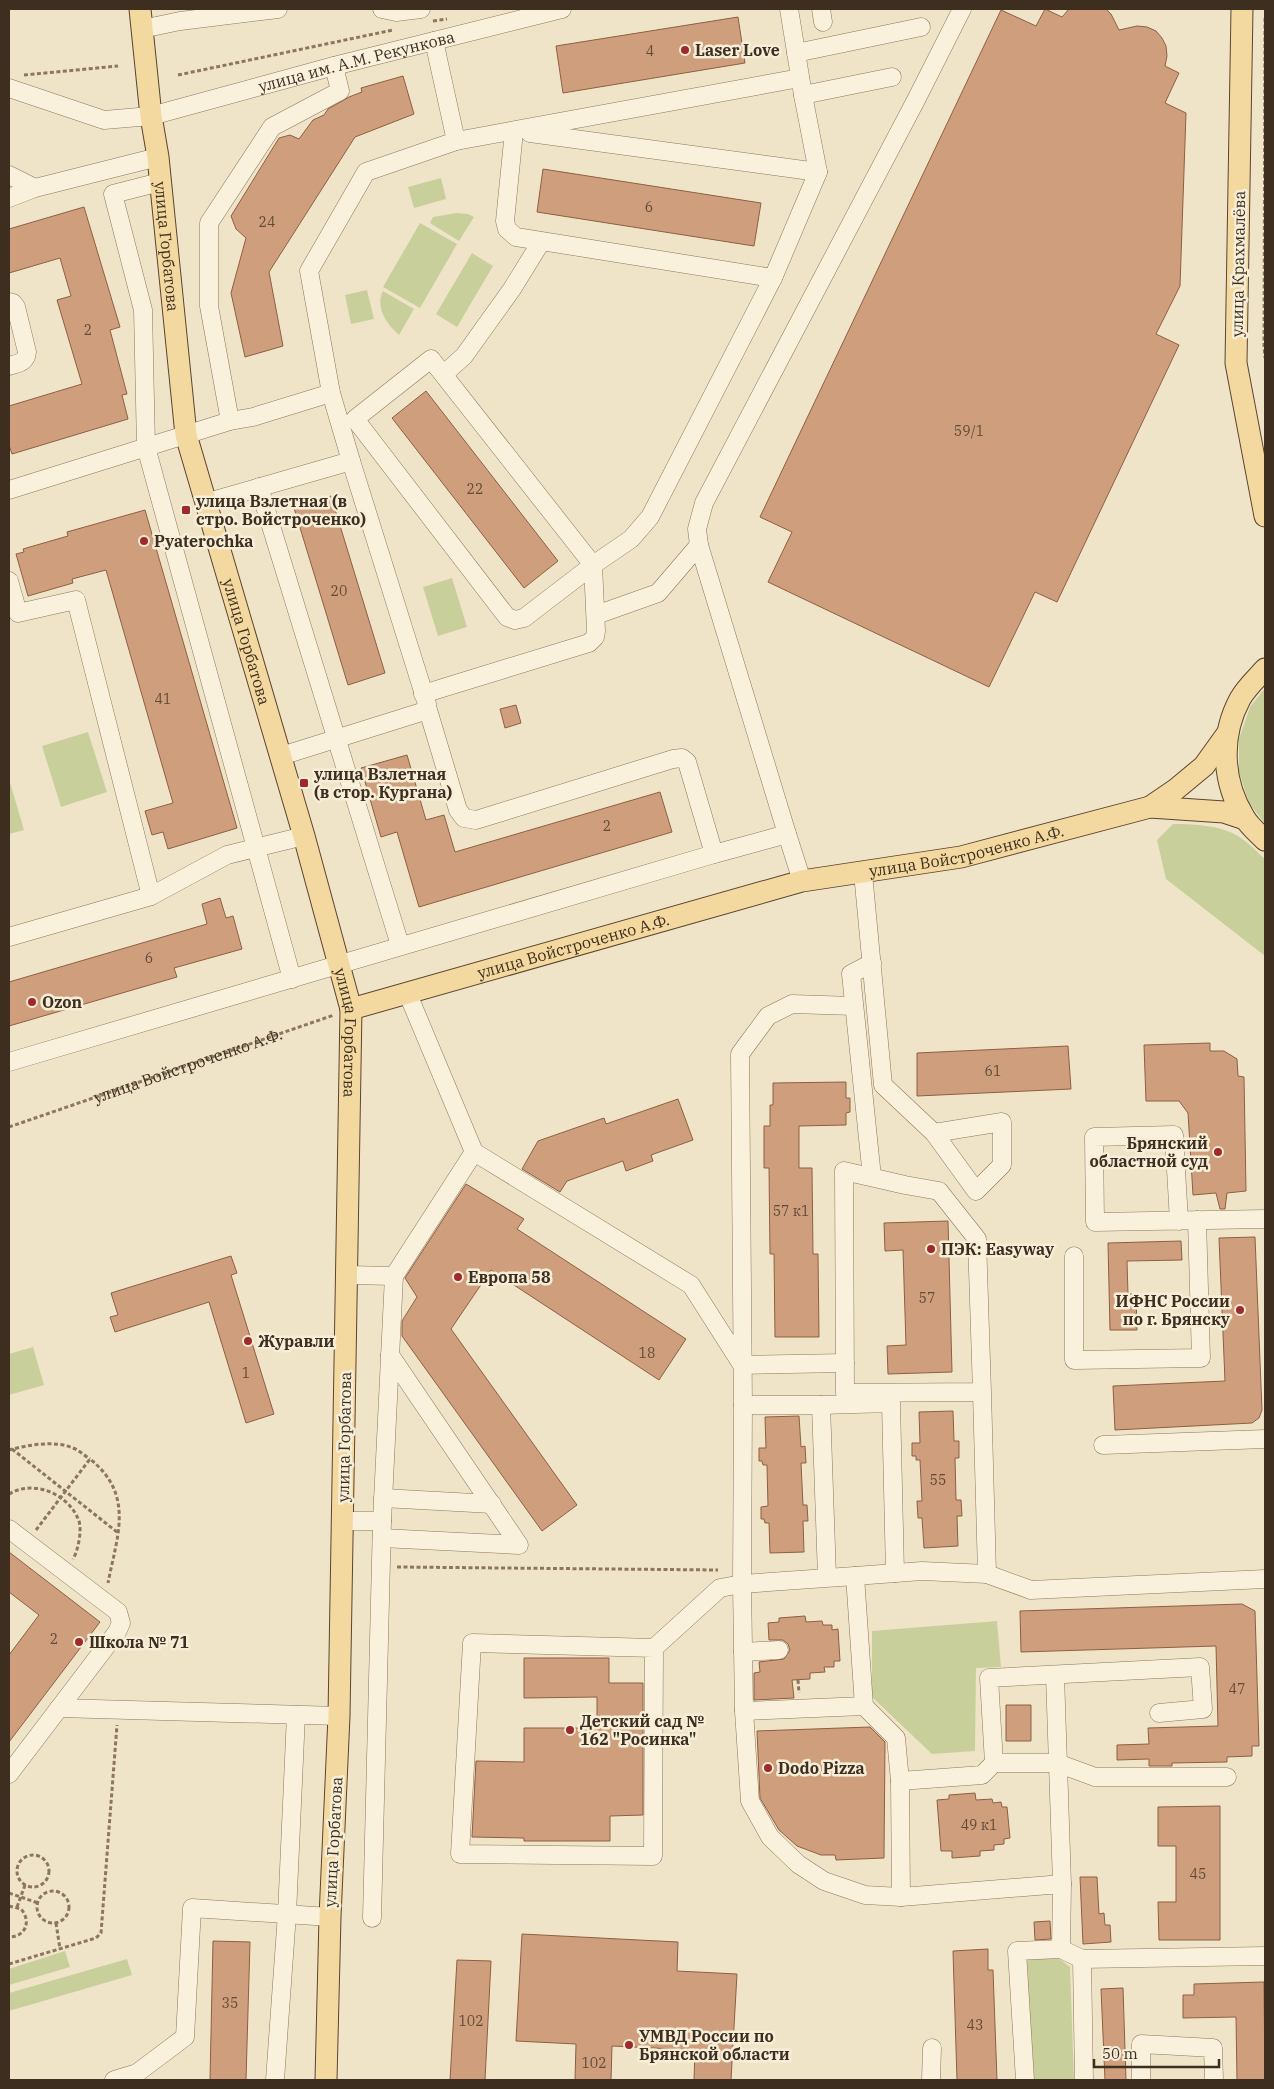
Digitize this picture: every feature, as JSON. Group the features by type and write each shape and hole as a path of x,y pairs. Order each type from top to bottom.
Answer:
{"main road":[{"name":"улица Крахмалёва","path":"1242,9 1236,363 1265,516"},
{"name":"улица Горбатова","path":"141,19 151,116 158,158 186,435 304,836 351,1009 339,1716 330,1917 326,2080"},
{"path":"1150,807 1204,766 1227,734 1241,698 1265,669"},
{"path":"1227,734 1226,767 1232,793 1245,819 1265,840"},
{"path":"1150,807 1224,812 1245,819"},
{"name":"улица Войстроченко А.Ф.","path":"351,1009 802,881 961,857 1150,807"}],"street":[{"path":"141,19 278,9"},
{"path":"382,9 422,16"},
{"name":"улица им. А.М. Рекункова","path":"12,80 104,120 151,116 334,66 562,9"},
{"path":"789,9 802,87 818,172 773,278 650,517 631,539 593,565 524,618 515,620 507,617 347,420 330,393 309,271 366,172 456,141 802,87 892,77"},
{"path":"802,881 699,545 697,529 704,503 962,9"},
{"path":"796,53 922,27"},
{"path":"434,41 456,141"},
{"path":"230,422 209,306 209,223 272,127 340,91 334,66"},
{"path":"514,131 818,172"},
{"path":"514,131 505,221 507,229 516,237 773,278"},
{"path":"9,198 35,188 158,158"},
{"path":"9,175 35,188"},
{"path":"160,182 113,194 143,310 146,447 292,979"},
{"path":"444,374 464,356 512,289 541,242"},
{"path":"9,302 13,303 16,307 27,352 27,358 23,362 9,366"},
{"path":"281,756 336,740 426,702 590,643 595,637 596,615 593,565 431,359 347,420"},
{"path":"9,490 146,447 330,393"},
{"path":"347,420 351,461 458,810 464,818 476,820 672,759 682,758 687,762 714,854"},
{"path":"205,503 351,461"},
{"path":"259,487 400,946"},
{"path":"596,615 658,593 699,545"},
{"path":"9,581 18,613 76,600 151,896"},
{"path":"9,1062 787,834"},
{"path":"9,937 151,896 227,855 304,836"},
{"path":"863,873 883,1084 934,1133 976,1192 1002,1165 1002,1122 934,1133"},
{"path":"872,963 851,974 872,1177"},
{"path":"406,992 474,1152 691,1285 742,1365"},
{"path":"854,1006 792,1004 768,1016 740,1054 743,1652 744,1711 750,1800 770,1837 798,1864 824,1881 865,1895 901,1897 1062,1884"},
{"path":"1179,1221 1174,1135 1094,1137 1095,1222 1179,1221 1265,1219"},
{"path":"372,1918 382,1530 394,1276 474,1152"},
{"path":"982,1392 845,1393 844,1171 939,1191 977,1240 982,1392 987,1574"},
{"path":"1074,1256 1074,1360 1201,1358 1197,1220"},
{"path":"347,1275 394,1276"},
{"path":"343,1521 382,1530 519,1545 390,1355"},
{"path":"742,1365 845,1363"},
{"path":"743,1405 891,1403 895,1573"},
{"path":"821,1405 827,1577"},
{"path":"1103,1445 1265,1439"},
{"path":"384,1498 492,1504"},
{"path":"9,1529 118,1612 121,1623 117,1632 9,1774"},
{"path":"654,1648 653,1856 460,1854 472,1643 654,1648 720,1588 742,1577 827,1577 922,1571 987,1574 1031,1590 1265,1579"},
{"path":"855,1576 864,1706 896,1738 900,1781 901,1897"},
{"path":"743,1652 779,1650"},
{"path":"994,1763 989,1678 1200,1667 1203,1709 1159,1713"},
{"path":"1055,1675 1062,1884 1061,1949"},
{"path":"744,1711 864,1706"},
{"path":"59,1708 339,1716"},
{"path":"275,2080 287,1914 296,1715"},
{"path":"900,1781 982,1775 994,1763 1057,1763 1095,1777 1227,1777"},
{"path":"114,2080 137,2074 185,2037 192,1908 330,1917"},
{"path":"1025,2080 1017,1951 1061,1949 1082,1959 1265,1956"},
{"path":"1082,1959 1084,2080"},
{"path":"1144,2080 1141,2044 1213,2048 1214,2080"},
{"path":"931,2080 932,2048"}],"path":[{"path":"422,16 451,18"},
{"path":"1265,18 1265,358"},
{"path":"178,75 396,29"},
{"path":"12,80 23,75 118,66"},
{"name":"улица Войстроченко А.Ф.","path":"9,1127 351,1009"},
{"path":"10,1449 53,1444 73,1448 102,1469 115,1491 121,1515 104,1602"},
{"path":"10,1449 117,1532"},
{"path":"26,1542 90,1459"},
{"path":"9,1494 15,1490 30,1488 46,1489 61,1497 79,1522 79,1537 75,1557 65,1572"},
{"path":"381,1567 742,1577"},
{"path":"9,1964 96,1938 101,1933 118,1710"},
{"path":"34,1855 44,1859 49,1868 45,1882 36,1887 26,1885 18,1878 20,1862 28,1856 34,1855"},
{"path":"17,1907 26,1885"},
{"path":"49,1892 59,1892 67,1899 69,1909 65,1918 56,1923 50,1923 41,1918 38,1913 38,1903 40,1898 49,1892"},
{"path":"9,1893 38,1903"},
{"path":"9,1906 17,1907 25,1913 27,1918 26,1928 19,1936 9,1937"},
{"path":"56,1923 60,1949"}],"green space":[{"path":"441,178 446,199 414,208 408,187"},
{"path":"456,213 468,214 474,217 459,241 430,223 433,217"},
{"path":"420,223 457,244 420,308 383,287"},
{"path":"472,253 493,266 457,327 436,314"},
{"path":"367,290 374,319 351,324 345,295"},
{"path":"383,291 414,309 399,335 383,315 380,303"},
{"path":"452,578 467,627 438,636 423,587"},
{"path":"1265,688 1265,824 1249,803 1239,772 1239,739 1250,707"},
{"path":"88,732 107,792 61,807 42,746"},
{"path":"9,779 24,830 9,834"},
{"path":"1173,824 1206,826 1231,832 1245,841 1265,859 1265,956 1166,879 1157,840"},
{"path":"33,1347 44,1385 9,1395 9,1354"},
{"path":"997,1621 1001,1667 976,1668 975,1751 932,1754 872,1697 872,1631"},
{"path":"65,1951 70,1967 9,1985 9,1969"},
{"path":"1057,1957 1070,1967 1074,2080 1031,2080 1027,1958"},
{"path":"127,1959 132,1975 9,2011 9,1993"}],"building":[{"path":"1045,9 1062,17 1069,9 1106,9 1111,14 1119,30 1137,26 1147,27 1156,31 1166,46 1165,66 1179,73 1165,103 1186,113 1180,286 1156,334 1179,345 1057,602 1035,592 989,687 768,582 792,532 760,517 1001,10 1036,26"},
{"path":"738,17 745,63 563,93 556,46"},
{"path":"403,76 414,114 355,137 269,272 283,346 245,357 231,293 246,238 236,229 231,216 279,138 290,135 299,139 313,120 324,115 328,109 349,97 362,92 361,88"},
{"path":"543,169 761,203 754,246 537,212"},
{"path":"84,207 120,327 110,330 127,394 122,395 128,419 12,454 9,445 9,406 82,384 57,300 71,296 60,258 9,273 9,229"},
{"path":"426,391 558,561 524,588 392,418"},
{"path":"331,496 385,673 348,685 294,508"},
{"path":"145,510 237,828 168,849 163,832 152,835 145,811 173,803 106,570 72,579 73,583 28,596 16,554 24,552 23,549 68,536 67,532"},
{"path":"516,705 521,723 505,728 500,709"},
{"path":"407,755 426,820 444,815 455,852 660,792 672,832 419,907 397,832 381,837 361,768"},
{"path":"220,898 226,918 233,916 242,949 174,968 177,977 9,1026 9,982 207,924 202,904"},
{"name":"Брянский областной суд","path":"1210,1043 1210,1051 1224,1051 1237,1059 1238,1076 1244,1077 1246,1191 1227,1193 1225,1209 1220,1209 1216,1193 1193,1195 1188,1113 1179,1101 1146,1101 1144,1045"},
{"path":"1068,1046 1071,1089 917,1096 917,1053"},
{"path":"846,1082 846,1098 850,1098 850,1112 846,1113 846,1125 799,1126 799,1168 812,1168 813,1254 818,1254 819,1337 775,1337 774,1254 770,1254 769,1168 764,1168 764,1126 770,1126 770,1105 773,1105 773,1083"},
{"path":"678,1099 693,1140 651,1155 653,1161 626,1171 623,1161 567,1181 560,1192 522,1169 538,1141 604,1118 606,1124"},
{"path":"466,1184 524,1219 517,1229 686,1339 659,1380 491,1270 451,1329 577,1505 542,1531 402,1336 402,1321 417,1297 405,1278"},
{"path":"948,1221 952,1372 888,1374 887,1346 906,1345 903,1250 885,1251 884,1223"},
{"name":"ИФНС России по г. Брянску","path":"1255,1237 1262,1410 1259,1418 1252,1423 1115,1430 1113,1386 1225,1381 1219,1238"},
{"path":"1181,1241 1182,1260 1127,1261 1128,1294 1136,1294 1137,1330 1110,1330 1108,1243"},
{"path":"231,1256 237,1273 231,1275 274,1414 246,1423 209,1302 115,1332 110,1317 118,1315 111,1293"},
{"path":"953,1411 954,1441 959,1441 959,1458 955,1458 956,1500 961,1500 962,1516 957,1516 958,1546 924,1548 922,1518 918,1518 917,1501 922,1501 920,1460 916,1460 916,1456 912,1456 912,1443 920,1443 919,1412"},
{"path":"799,1416 801,1447 805,1446 806,1463 801,1463 803,1505 807,1505 808,1521 803,1521 804,1552 770,1553 769,1523 765,1523 764,1519 761,1519 761,1507 768,1506 767,1465 763,1465 762,1461 759,1461 759,1448 766,1448 765,1417"},
{"path":"9,1552 100,1622 9,1742 9,1655 39,1615 9,1592"},
{"path":"1242,1604 1255,1611 1259,1746 1252,1746 1252,1756 1227,1757 1227,1762 1172,1763 1172,1766 1149,1766 1149,1759 1117,1760 1117,1745 1149,1744 1148,1728 1218,1726 1216,1646 1021,1652 1020,1611"},
{"path":"805,1616 806,1622 822,1621 823,1625 832,1625 832,1630 838,1629 840,1661 834,1661 834,1667 824,1667 825,1672 810,1673 810,1679 792,1680 794,1698 754,1700 754,1673 760,1672 759,1662 784,1659 790,1650 788,1644 783,1640 769,1640 768,1623 779,1622 779,1618"},
{"path":"524,1658 609,1658 609,1683 643,1683 643,1815 610,1816 610,1841 524,1841 524,1838 472,1837 476,1761 524,1762 524,1728 597,1728 597,1697 524,1698"},
{"path":"1006,1705 1031,1705 1031,1741 1006,1741"},
{"path":"870,1727 885,1742 884,1858 836,1860 835,1855 821,1855 797,1846 779,1830 760,1798 757,1731"},
{"path":"975,1793 976,1800 992,1799 993,1803 1001,1802 1002,1807 1007,1807 1010,1838 1004,1839 1004,1844 994,1845 994,1850 980,1851 980,1856 952,1858 952,1851 941,1851 937,1800 949,1799 949,1795"},
{"path":"1220,1806 1220,1940 1159,1940 1158,1902 1176,1902 1176,1846 1158,1846 1158,1807"},
{"path":"1080,1877 1097,1877 1099,1914 1104,1913 1105,1925 1110,1925 1111,1942 1083,1944"},
{"path":"1050,1921 1051,1939 1035,1940 1034,1922"},
{"path":"522,1934 678,1942 677,1971 737,1974 731,2080 694,2080 695,2050 612,2046 611,2080 575,2080 576,2044 516,2041"},
{"path":"213,1941 250,1942 246,2080 210,2080"},
{"path":"988,1949 988,1970 993,1970 997,2080 957,2080 953,1951"},
{"path":"457,1960 491,1961 485,2080 450,2080"},
{"path":"1264,1982 1265,2080 1237,2080 1236,2017 1183,2018 1183,1995 1194,1995 1194,1984"},
{"path":"1123,1988 1126,2080 1105,2080 1101,1989"}],"place":[{"name":"Laser Love","path":"685,50"},
{"name":"улица Взлетная (в стро. Войстроченко)","path":"186,510"},
{"name":"Pyaterochka","path":"144,541"},
{"name":"улица Взлетная (в стор. Кургана)","path":"304,783"},
{"name":"Ozon","path":"32,1002"},
{"name":"Брянский областной суд","path":"1218,1152"},
{"name":"ПЭК: Easyway","path":"931,1249"},
{"name":"Европа 58","path":"458,1277"},
{"name":"ИФНС России по г. Брянску","path":"1240,1310"},
{"name":"Журавли","path":"248,1341"},
{"name":"Школа № 71","path":"79,1642"},
{"name":"Детский сад № 162 \"Росинка\"","path":"570,1730"},
{"name":"Dodo Pizza","path":"768,1768"},
{"name":"УМВД России по Брянской области","path":"629,2045"}]}
